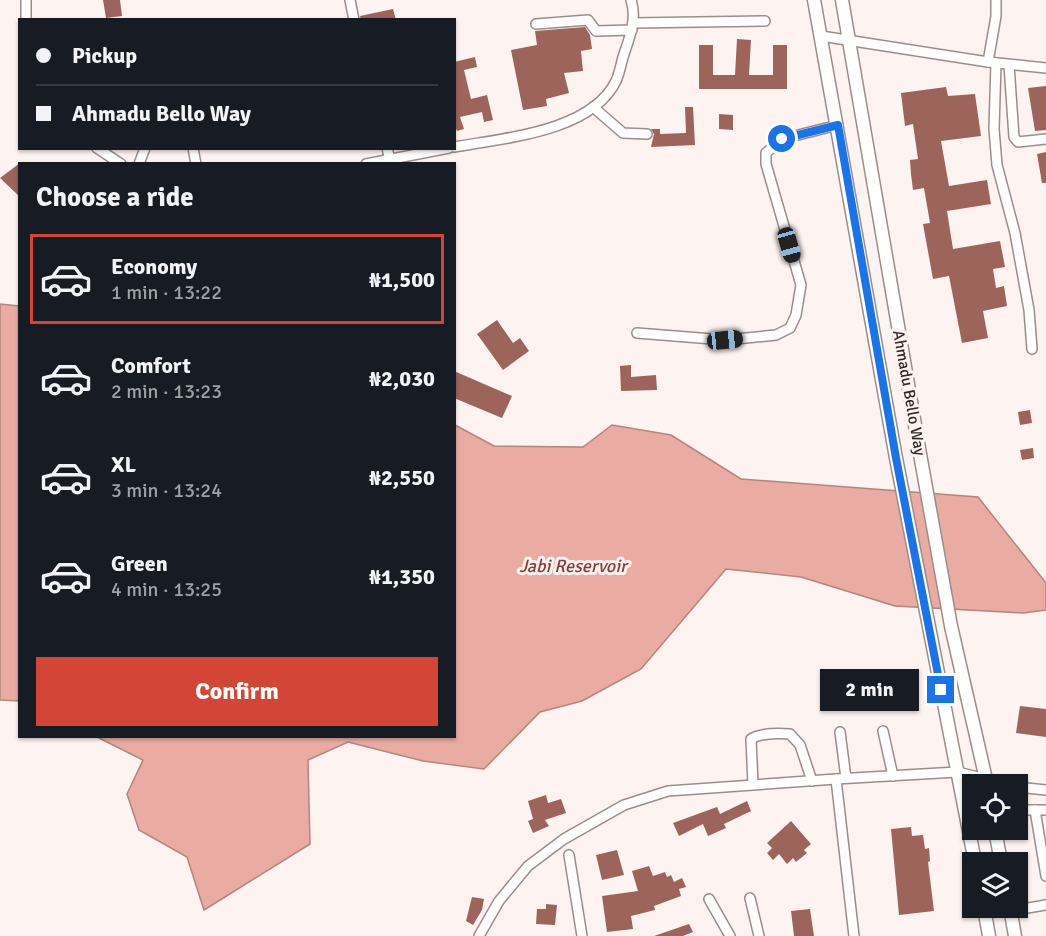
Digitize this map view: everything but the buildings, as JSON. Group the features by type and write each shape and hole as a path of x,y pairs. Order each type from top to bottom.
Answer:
{"main road":[{"name":"Ahmadu Bello Way","path":"814,0 896,458 973,852"},
{"name":"Ahmadu Bello Way","path":"842,0 951,626 984,774"},
{"path":"986,918 989,936"},
{"path":"1012,918 1015,936"}],"street":[{"path":"26,0 26,18"},
{"path":"350,0 354,18"},
{"path":"456,147 552,128 576,119 593,107 615,82 632,27 632,0"},
{"path":"996,0 992,62 997,165 1016,233 1029,310 1032,350"},
{"path":"536,24 588,20 596,31 632,27 765,21"},
{"path":"821,36 1009,65 1046,68"},
{"path":"1009,65 1014,137 1017,142 1046,139"},
{"path":"593,107 623,133 647,134"},
{"path":"637,333 725,340 776,335 789,328 796,315 801,285 766,165 766,153 782,139 838,125"},
{"path":"100,150 118,162"},
{"path":"388,150 390,160"},
{"path":"378,162 439,150"},
{"path":"883,731 893,776"},
{"path":"840,732 846,778"},
{"path":"753,784 751,739 755,736 781,733 789,734 800,745 812,781"},
{"path":"478,936 499,901 528,867 564,839 624,805 668,791 846,778 957,772 963,774"},
{"path":"836,779 854,936"},
{"path":"1028,788 1046,790"},
{"path":"1028,810 1046,810"},
{"path":"1035,810 1046,876"},
{"path":"569,855 582,936"},
{"path":"750,898 759,936"},
{"path":"709,899 730,936"},
{"path":"1028,907 1046,905"}],"water":[{"path":"0,304 18,306 18,701 0,700"},
{"name":"Jabi Reservoir","path":"612,425 671,435 741,479 978,497 1046,583 1046,610 1023,613 895,606 801,577 726,569 641,669 582,701 540,712 484,769 423,761 348,742 308,760 310,844 204,910 187,857 139,830 127,794 143,760 99,738 456,738 456,426 494,446 583,447"}],"route":[{"path":"782,139 838,125 896,458 941,690"}]}
